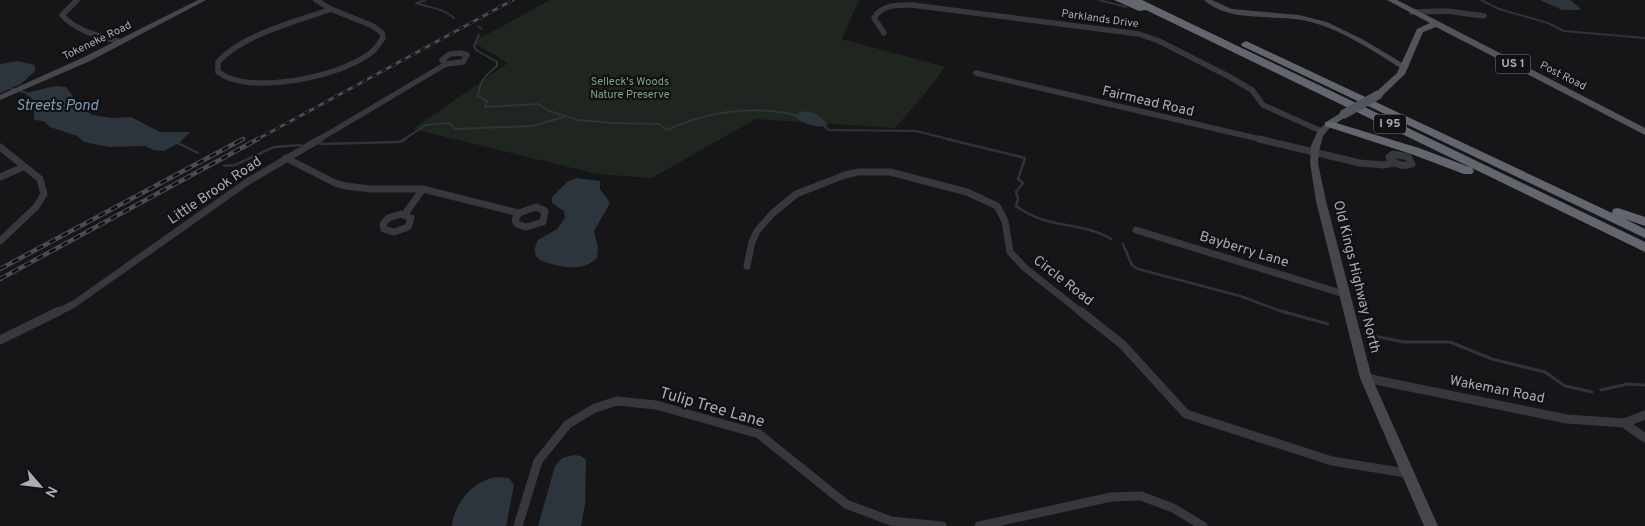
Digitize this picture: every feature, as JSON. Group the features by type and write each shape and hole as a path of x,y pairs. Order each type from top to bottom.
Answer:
{"highway":[{"path":"1119,0 1283,72"},
{"name":"I 95","path":"1134,0 1645,249"},
{"name":"I 95","path":"1154,0 1645,234"},
{"path":"1325,127 1452,164 1645,249"},
{"path":"1481,155 1645,222"}],"main road":[{"name":"Tokeneke Road","path":"0,98 121,42 203,0"},
{"path":"1207,0 1214,5 1234,11 1284,14 1320,22 1340,30 1405,67"},
{"name":"Post Road","path":"1391,0 1645,132"},
{"path":"1325,127 1378,95 1396,81 1405,67 1416,36 1420,31 1435,24"},
{"name":"Old Kings Highway North","path":"1325,127 1314,151 1321,201 1366,378 1406,473 1432,526"}],"street":[{"path":"77,0 62,15 66,20 74,26 121,42"},
{"path":"316,0 331,9 378,29 383,38 382,42 371,51 339,68 304,79 248,82 226,78 218,72 218,62 234,47 331,9"},
{"name":"Parklands Drive","path":"884,33 874,18 875,14 887,7 905,5 1139,34 1159,41 1228,76 1252,90 1263,105 1325,127"},
{"path":"1412,12 1448,11 1484,16"},
{"name":"Little Brook Road","path":"0,340 74,304 247,182 446,64"},
{"name":"Fairmead Road","path":"976,73 1179,122 1314,151 1349,161 1384,165 1395,163"},
{"path":"0,147 40,179 44,194 36,207 0,241"},
{"path":"286,158 335,183 346,186 371,189 423,189 519,212"},
{"path":"0,177 23,167"},
{"name":"Circle Road","path":"748,266 752,242 757,231 772,214 790,199 811,187 858,172 890,172 959,190 997,206 1005,220 1010,252 1025,268 1122,344 1186,414 1332,461 1406,473"},
{"path":"405,214 423,189"},
{"name":"Bayberry Lane","path":"1136,230 1344,294"},
{"name":"Wakeman Road","path":"1366,378 1567,419 1624,423 1645,415"},
{"name":"Tulip Tree Lane","path":"518,526 538,461 568,424 595,408 617,402 656,405 759,434 846,504 891,521 942,526"},
{"path":"1624,423 1645,438"},
{"path":"979,526 1111,497 1141,496 1173,508 1203,526"}],"green space":[{"name":"Selleck's Woods Nature Preserve","path":"550,0 859,0 842,39 945,67 929,89 895,128 756,119 652,178 597,174 413,129 508,63 473,42"}],"water":[{"path":"1540,0 1570,0 1580,10 1562,10"},
{"name":"Streets Pond","path":"18,61 35,65 35,71 21,84 0,93 0,64"},
{"name":"Streets Pond","path":"56,86 66,87 81,107 92,115 111,118 131,117 160,132 190,132 179,143 164,151 153,150 145,146 109,147 84,142 77,136 50,127 44,121 34,120 34,102 25,93"},
{"path":"800,112 813,113 828,125 815,126 802,122 795,117"},
{"path":"576,178 600,181 600,189 610,203 594,231 598,248 597,258 584,266 554,265 540,260 535,254 535,248 538,240 557,229 565,218 564,211 552,203 552,197 567,182"},
{"path":"574,455 581,456 586,460 585,504 581,526 538,526 555,466 562,458"},
{"path":"498,477 509,478 514,485 506,526 452,526 461,501 473,487 481,482"}],"waterway":[{"path":"426,0 416,3 441,10 454,18"},
{"path":"1099,0 1126,7"},
{"path":"1481,0 1499,9 1548,23 1564,31 1645,38"},
{"path":"478,26 482,29"},
{"path":"479,35 474,46 476,50 497,62 497,66 489,73 480,86 478,96 487,101 485,107 538,104 549,111 578,120 659,124 666,130 695,119 734,111 761,110 800,116"},
{"path":"9,88 27,93"},
{"path":"403,140 426,125 449,123 455,129 532,126 564,117"},
{"path":"824,126 829,130 916,131 952,140"},
{"path":"320,144 399,142 406,139"},
{"path":"947,139 1025,158 1018,179 1023,183 1016,192 1018,199 1016,206 1040,219 1100,233 1111,239"},
{"path":"178,143 198,153"},
{"path":"224,166 235,165 274,147 301,145"},
{"path":"1123,244 1132,265 1138,269 1240,296 1286,313"},
{"path":"1281,311 1328,324"},
{"path":"1369,335 1404,342 1450,342 1492,359 1545,372 1565,386 1592,392"},
{"path":"1601,390 1628,384 1645,385"}],"railway":[{"path":"256,140 513,0"},
{"path":"0,269 243,139 241,140"},
{"path":"0,279 258,139"}]}
